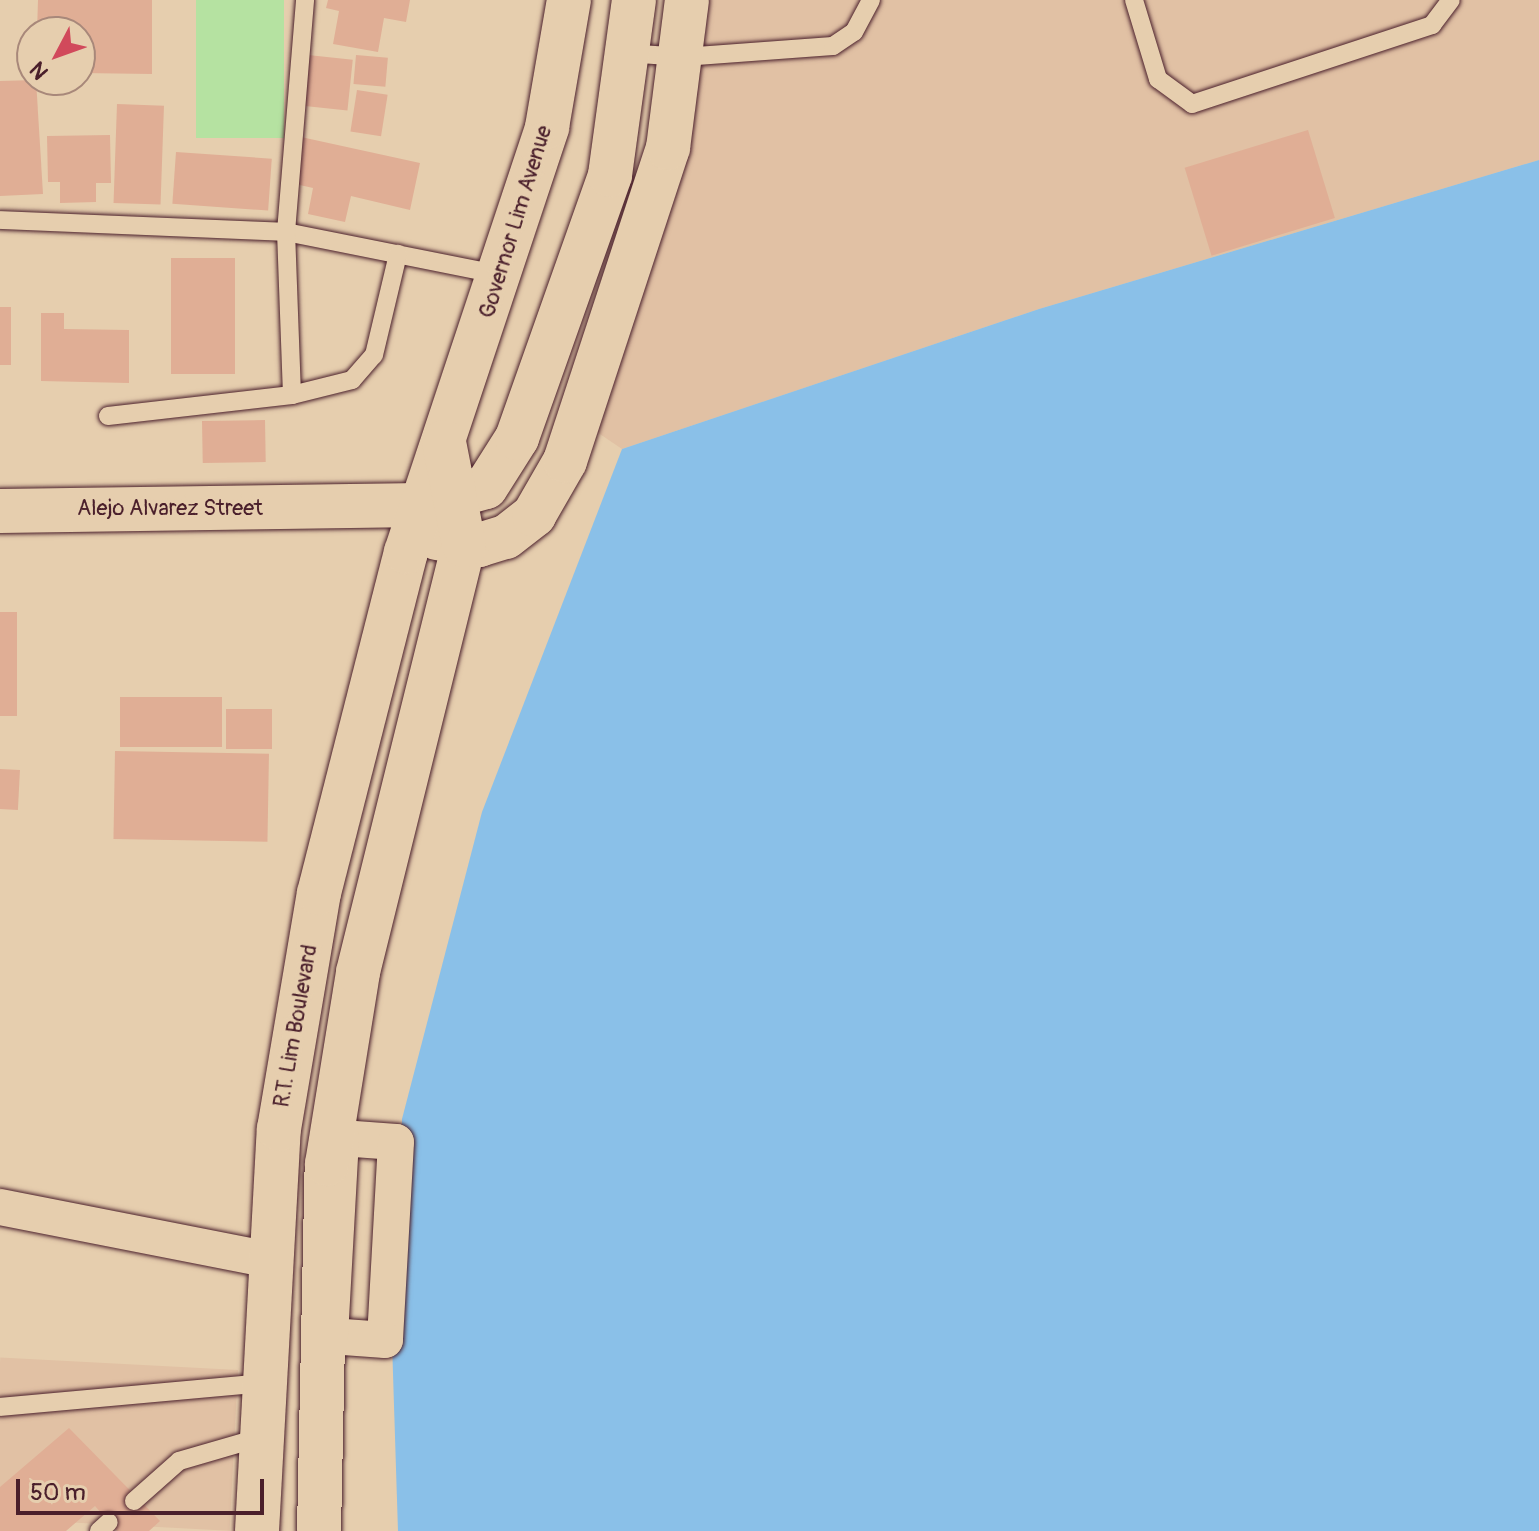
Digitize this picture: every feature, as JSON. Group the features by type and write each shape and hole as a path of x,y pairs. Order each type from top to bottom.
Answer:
{"main road":[{"name":"Governor Lim Avenue","path":"464,545 429,512 444,440 502,275 547,127 569,0"},
{"path":"429,512 486,487 517,438 610,175 634,0"},
{"path":"319,1531 327,1164 338,1079 358,972 464,545 492,543 521,528 565,461 645,231 683,57 687,0"},
{"name":"Alejo Alvarez Street","path":"0,511 339,508 429,512"},
{"name":"R.T. Lim Boulevard","path":"257,1531 258,1438 279,1129 319,893 429,512"}],"street":[{"path":"341,1138 396,1142 385,1340 330,1336 341,1138"},
{"path":"0,1207 270,1260"}],"lane":[{"path":"292,395 286,232 305,0"},
{"path":"626,53 683,57 833,46 863,21 871,0"},
{"path":"1134,0 1158,79 1192,104 1432,25 1451,0"},
{"path":"0,220 286,232 502,275"},
{"path":"108,416 292,395 366,370 398,254"},
{"path":"0,1407 264,1383"},
{"path":"134,1501 179,1461 258,1438"}],"shaded area":[{"path":"701,0 1539,0 1539,160 1039,309 622,449 585,424"},
{"path":"0,1358 238,1370 230,1531 0,1519"}],"green space":[{"path":"196,0 284,0 284,138 196,138"}],"water":[{"path":"1539,160 1539,1531 398,1531 392,1342 402,1119 482,812 622,449 1039,309"}],"building":[{"path":"38,0 152,0 152,74 96,73 96,16 38,16"},
{"path":"328,0 410,0 406,22 384,18 378,52 333,44 339,11 326,8"},
{"path":"308,55 353,60 347,110 303,106"},
{"path":"356,55 388,58 385,87 353,84"},
{"path":"0,81 16,81 16,96 37,96 43,194 0,196"},
{"path":"357,90 388,95 381,136 350,131"},
{"path":"117,104 164,106 161,205 114,203"},
{"path":"1308,130 1335,218 1212,256 1185,168"},
{"path":"110,135 111,183 96,183 96,202 60,203 60,182 48,182 47,136"},
{"path":"301,137 420,163 410,210 351,196 345,222 308,214 313,188 291,183"},
{"path":"176,152 272,159 268,211 172,204"},
{"path":"171,258 235,258 235,374 171,374"},
{"path":"0,307 11,307 11,365 0,365"},
{"path":"41,313 64,313 64,329 129,330 129,383 41,381"},
{"path":"265,420 266,462 203,463 202,421"},
{"path":"0,612 17,612 17,716 0,716"},
{"path":"120,697 222,697 222,747 120,747"},
{"path":"226,709 272,709 272,749 226,749"},
{"path":"115,751 269,754 267,842 113,839"},
{"path":"0,769 20,770 18,810 0,809"},
{"path":"69,1428 160,1521 149,1531 117,1531 95,1506 66,1531 0,1531 0,1487"}]}
